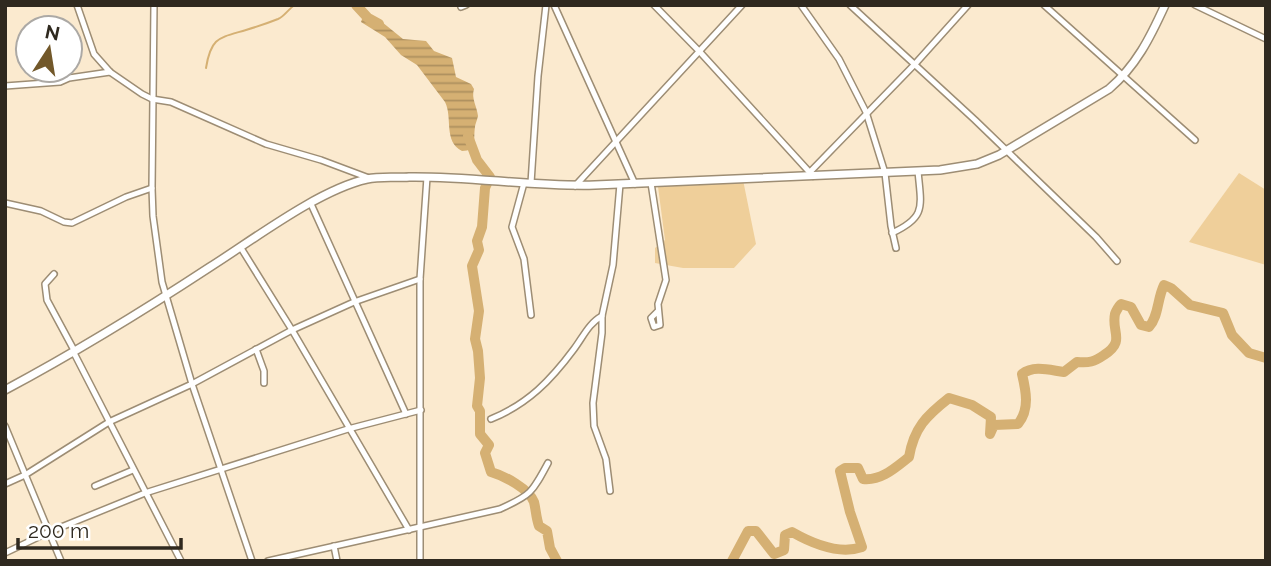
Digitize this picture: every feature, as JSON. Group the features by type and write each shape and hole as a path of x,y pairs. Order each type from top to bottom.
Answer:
{"street":[{"path":"77,5 94,54 110,72 152,99 171,102 250,138 369,179"},
{"path":"153,5 152,188 162,282 192,384 252,561"},
{"path":"531,315 526,269 512,227 527,183 546,5"},
{"path":"554,5 635,184"},
{"path":"653,5 812,174"},
{"path":"575,186 742,5"},
{"path":"801,5 839,59 866,112 886,173 896,248"},
{"path":"850,5 1007,150 1117,261"},
{"path":"812,174 866,112 915,64 968,5"},
{"path":"1044,5 1195,140"},
{"path":"5,390 74,353 311,204 346,186 369,179 427,177 575,186 886,173 951,169 977,164 1007,150 1098,97 1123,77 1141,55 1165,5"},
{"path":"1195,5 1223,17 1244,31 1266,39"},
{"path":"5,86 60,82 69,78 110,72"},
{"path":"892,233 912,223 919,213 918,171"},
{"path":"421,561 421,279 427,177"},
{"path":"651,183 666,280 658,312"},
{"path":"610,491 607,458 593,420 593,403 602,316 613,265 620,184"},
{"path":"5,203 41,211 72,223 126,197 152,188"},
{"path":"311,204 406,414"},
{"path":"240,248 292,330 409,530"},
{"path":"54,274 45,284 47,300 181,561"},
{"path":"5,484 25,475 109,422 192,384 292,330 354,302 421,279"},
{"path":"491,419 523,403 539,391 592,324 602,316"},
{"path":"256,349 264,371 264,383"},
{"path":"5,553 145,493 348,429 421,410"},
{"path":"5,426 61,561"},
{"path":"268,561 500,509 522,500 536,487 548,463"},
{"path":"95,486 133,470"},
{"path":"334,546 337,561"}],"shaded area":[{"path":"363,16 382,22 403,39 426,41 434,51 452,58 456,77 471,84 474,89 478,116 471,149 462,151 452,141 445,102 417,65 401,55 385,37 361,22"},
{"path":"1239,173 1266,190 1266,265 1189,242"},
{"path":"742,175 756,244 734,268 683,268 655,263 655,248 665,240 657,179"}],"waterway":[{"path":"206,68 211,50 218,40 278,19 295,5"},
{"path":"356,5 368,18 379,24"},
{"path":"468,136 477,160 490,177 485,188 482,227 477,241 479,250 472,266 479,311 475,339 480,378 477,406 480,411 480,434 489,445 485,453 491,472 516,484 531,497 539,526 547,531 550,548 557,561"},
{"path":"732,561 748,531 756,531 774,554 784,550 785,535 792,532 809,541 835,549 862,547 840,471 845,468 858,468 863,479 870,479 893,469 909,457 914,438 922,423 949,398 972,405 991,417 990,434 994,425 1018,424 1026,406 1022,374 1037,369 1064,372 1077,362 1091,362 1104,355 1116,341 1114,320 1121,304 1131,307 1141,325 1149,327 1155,318 1164,285 1190,305 1223,313 1232,335 1249,353 1266,358"}]}
